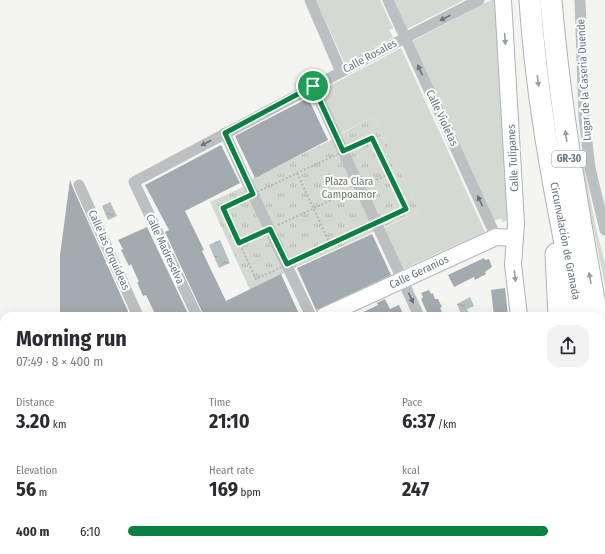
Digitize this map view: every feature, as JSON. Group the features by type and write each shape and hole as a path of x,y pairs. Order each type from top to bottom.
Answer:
{"highway":[{"name":"Circunvalación de Granada","path":"530,0 542,120 556,200 579,312"},
{"name":"Circunvalación de Granada","path":"551,0 556,57 568,153 596,312"},
{"path":"556,200 553,229 556,250 559,312"}],"street":[{"path":"310,0 341,72"},
{"name":"Calle Violetas","path":"388,0 496,237"},
{"name":"Calle Rosales","path":"134,182 313,86 479,0"},
{"name":"Calle Tulipanes","path":"503,0 516,223 513,265 519,312"},
{"name":"Lugar de la Caseria Duende","path":"580,0 584,117 590,168 605,230"},
{"path":"313,86 417,312"},
{"path":"225,133 310,312"},
{"name":"Calle Madreselva","path":"134,182 195,312"},
{"name":"Calle las Orquídeas","path":"79,185 136,312"},
{"name":"Calle Geranios","path":"333,312 496,237 515,238"}],"path":[{"path":"372,138 406,209 378,226 330,244 288,267 256,279 223,208 297,173 372,138"},
{"path":"297,173 330,244"},
{"path":"239,243 389,174"}],"green space":[{"path":"316,0 380,0 393,28 389,30 393,37 345,64"},
{"path":"394,0 464,0 407,29"},
{"path":"491,0 496,0 510,219 503,222 501,218 494,221 413,41"},
{"path":"401,48 485,232 403,269 384,228 419,211 373,116 340,134 320,91"},
{"name":"Plaza Clara Campoamor","path":"373,116 419,211 250,290 210,202 243,187 247,182 257,176 331,140"},
{"path":"580,162 583,162 597,233 605,263 605,285"}],"water":[{"path":"110,202 117,216 108,220 102,206"},
{"path":"220,240 230,263 219,268 209,245"},
{"path":"470,297 474,306 467,309 468,312 460,312 457,304"}],"building":[{"path":"308,98 328,140 255,178 235,136"},
{"path":"221,145 240,183 185,211 204,250 202,251 226,301 281,274 298,312 202,312 165,232 169,230 145,185"},
{"path":"70,180 128,312 60,312 60,255"},
{"path":"147,227 187,312 154,312 146,295 143,296 131,264 129,266 118,240"},
{"path":"372,234 391,275 316,310 297,268"},
{"path":"484,258 485,260 489,259 492,267 485,272 486,274 475,280 474,277 454,287 448,275"},
{"path":"505,288 508,312 494,312 491,290"},
{"path":"429,290 431,294 433,293 435,299 438,299 442,307 440,308 442,312 427,312 421,299 423,297 421,293"},
{"path":"385,299 390,309 399,305 402,312 363,312 378,305 377,303"}],"route":[{"path":"313,86 343,151 372,138 406,209 287,264 270,229 239,243 223,208 253,194 225,133 313,86"}]}
